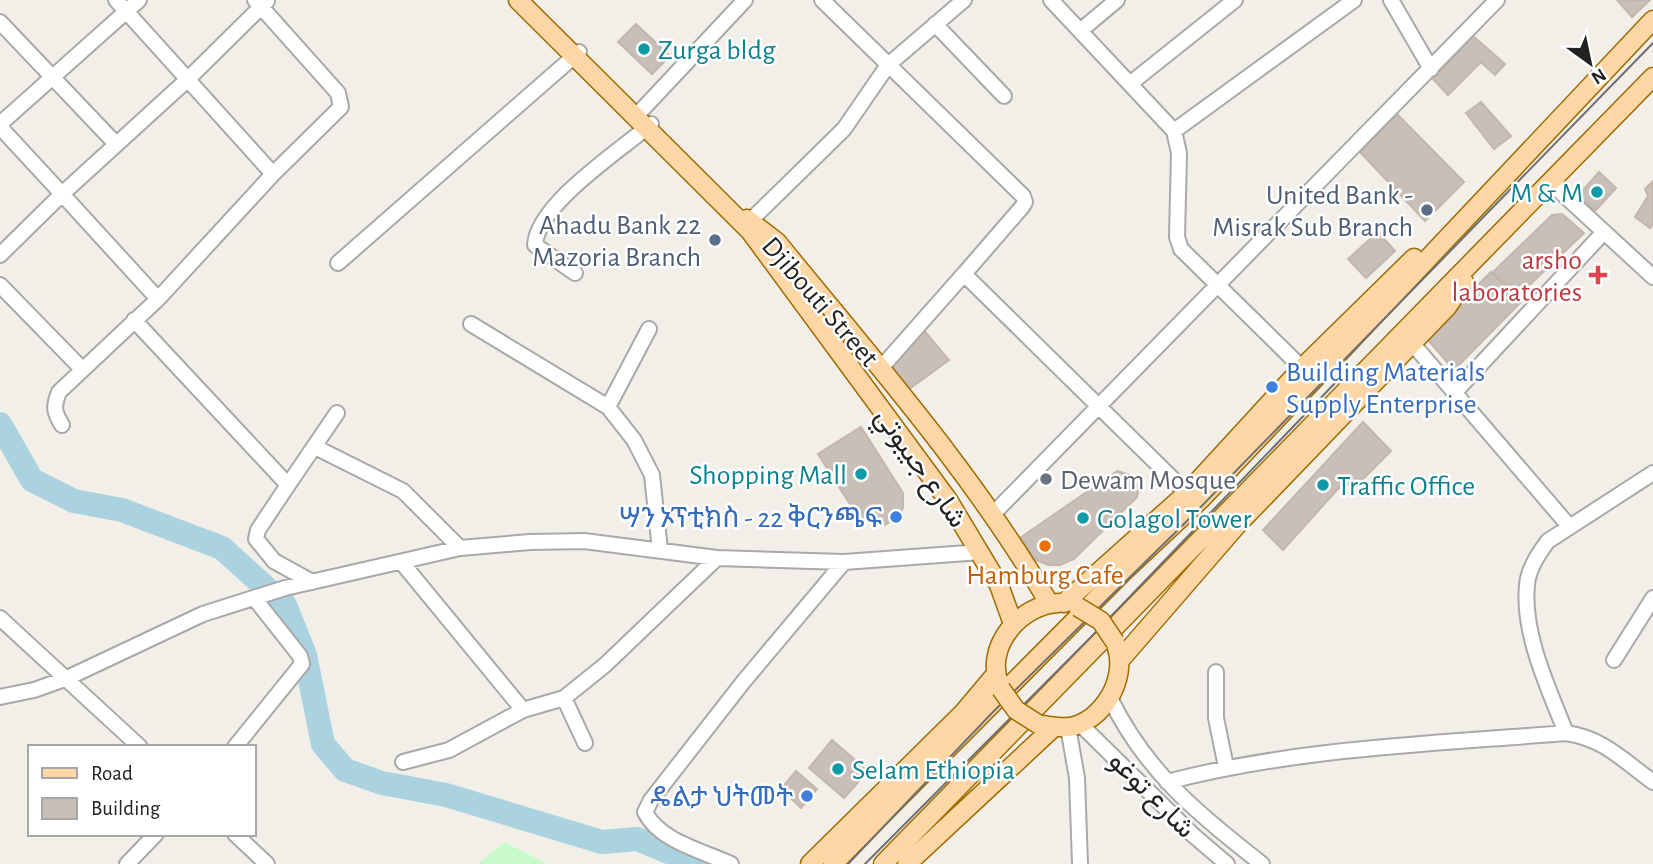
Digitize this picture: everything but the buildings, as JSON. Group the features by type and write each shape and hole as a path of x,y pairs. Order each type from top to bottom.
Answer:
{"main road":[{"name":"Djibouti Street","path":"518,0 750,222 777,242 1064,604"},
{"name":"Djibouti Street","path":"526,0 576,55"},
{"path":"833,864 1125,571 1201,499 1653,20"},
{"path":"883,864 1652,81"},
{"name":"Djibouti Street","path":"645,122 750,231 764,253"},
{"path":"1060,726 1016,710 998,682 998,651 1013,624 1030,611 1064,604 1187,493 1302,368 1416,256 1468,214"},
{"name":"شارع جيبوتي","path":"764,253 948,500 999,584 1013,624"},
{"path":"907,864 1060,726 1110,698 1121,659 1237,525 1457,293 1474,261"},
{"path":"1064,604 1101,621 1115,642 1121,659"},
{"path":"810,864 998,682"}],"street":[{"path":"116,0 273,174"},
{"path":"139,0 49,77 0,126 158,299"},
{"path":"575,273 535,245 541,225 561,200 645,122 746,0"},
{"path":"822,0 1023,196 1025,202 880,369"},
{"path":"750,222 844,129 888,65 964,0"},
{"path":"1051,0 1174,131 1179,153 1178,244 1302,368"},
{"path":"1080,31 1117,0"},
{"path":"1131,83 1235,0"},
{"path":"1174,131 1354,0"},
{"path":"1391,0 1432,69"},
{"path":"993,514 1497,0"},
{"path":"0,255 62,194 187,80 261,2 342,100 337,112 273,174 158,299 59,392 54,405 62,425"},
{"path":"0,22 49,77 117,144"},
{"path":"935,24 1004,96"},
{"path":"338,263 576,55"},
{"path":"1550,183 1653,277"},
{"path":"1455,392 1603,233"},
{"path":"964,274 1187,493"},
{"path":"0,285 82,368"},
{"path":"134,320 288,485"},
{"path":"471,324 608,407 634,440 652,475 660,550"},
{"path":"608,407 649,329"},
{"path":"1412,343 1569,526"},
{"path":"312,582 274,561 256,538 258,530 337,413"},
{"path":"315,447 403,491 460,548"},
{"path":"1566,733 1531,630 1527,583 1536,557 1548,541 1653,473"},
{"path":"0,696 34,690 65,679 203,614 285,588 403,564 460,548 584,541 718,558 844,562 981,552"},
{"path":"403,762 449,750 523,710 564,698 605,665 718,558"},
{"path":"731,864 666,835 651,824 645,812 651,800 744,681 844,562"},
{"path":"403,564 523,710"},
{"path":"237,745 302,664 300,656 260,597"},
{"path":"1614,660 1653,598"},
{"path":"0,618 138,745"},
{"path":"1216,672 1216,718 1226,767"},
{"path":"564,698 585,743"},
{"path":"1110,698 1146,760 1167,782 1262,864"},
{"path":"1060,726 1076,778 1080,864"},
{"name":"شارع توغو","path":"1060,726 1227,864"},
{"path":"1167,782 1226,767 1364,750 1566,733 1585,736 1619,753 1653,782"},
{"path":"127,864 154,836"},
{"path":"237,836 267,864"}],"green space":[{"path":"504,842 547,864 478,864"}],"waterway":[{"path":"0,424 32,480 74,501 122,510 222,548 285,605 305,655 323,744 345,770 382,783 446,795 602,842 637,839 698,864"}],"tram line":[{"path":"848,864 992,713 1192,516 1653,43"},
{"path":"865,864 1093,635 1337,381"}],"place":[{"name":"Zurga bldg","path":"644,49"},
{"name":"M & M","path":"1597,192"},
{"name":"United Bank - Misrak Sub Branch","path":"1427,210"},
{"name":"Ahadu Bank 22 Mazoria Branch","path":"715,240"},
{"name":"arsho laboratories","path":"1598,275"},
{"name":"Building Materials Supply Enterprise","path":"1272,387"},
{"name":"Shopping Mall","path":"861,474"},
{"name":"Dewam Mosque","path":"1046,479"},
{"name":"Traffic Office","path":"1323,485"},
{"name":"ሣን ኦፕቲክስ - 22 ቅርንጫፍ","path":"896,517"},
{"name":"Golagol Tower","path":"1083,518"},
{"name":"Hamburg Cafe","path":"1045,546"},
{"name":"Selam Ethiopia","path":"838,769"},
{"name":"ዴልታ ህትመት","path":"807,796"}]}
